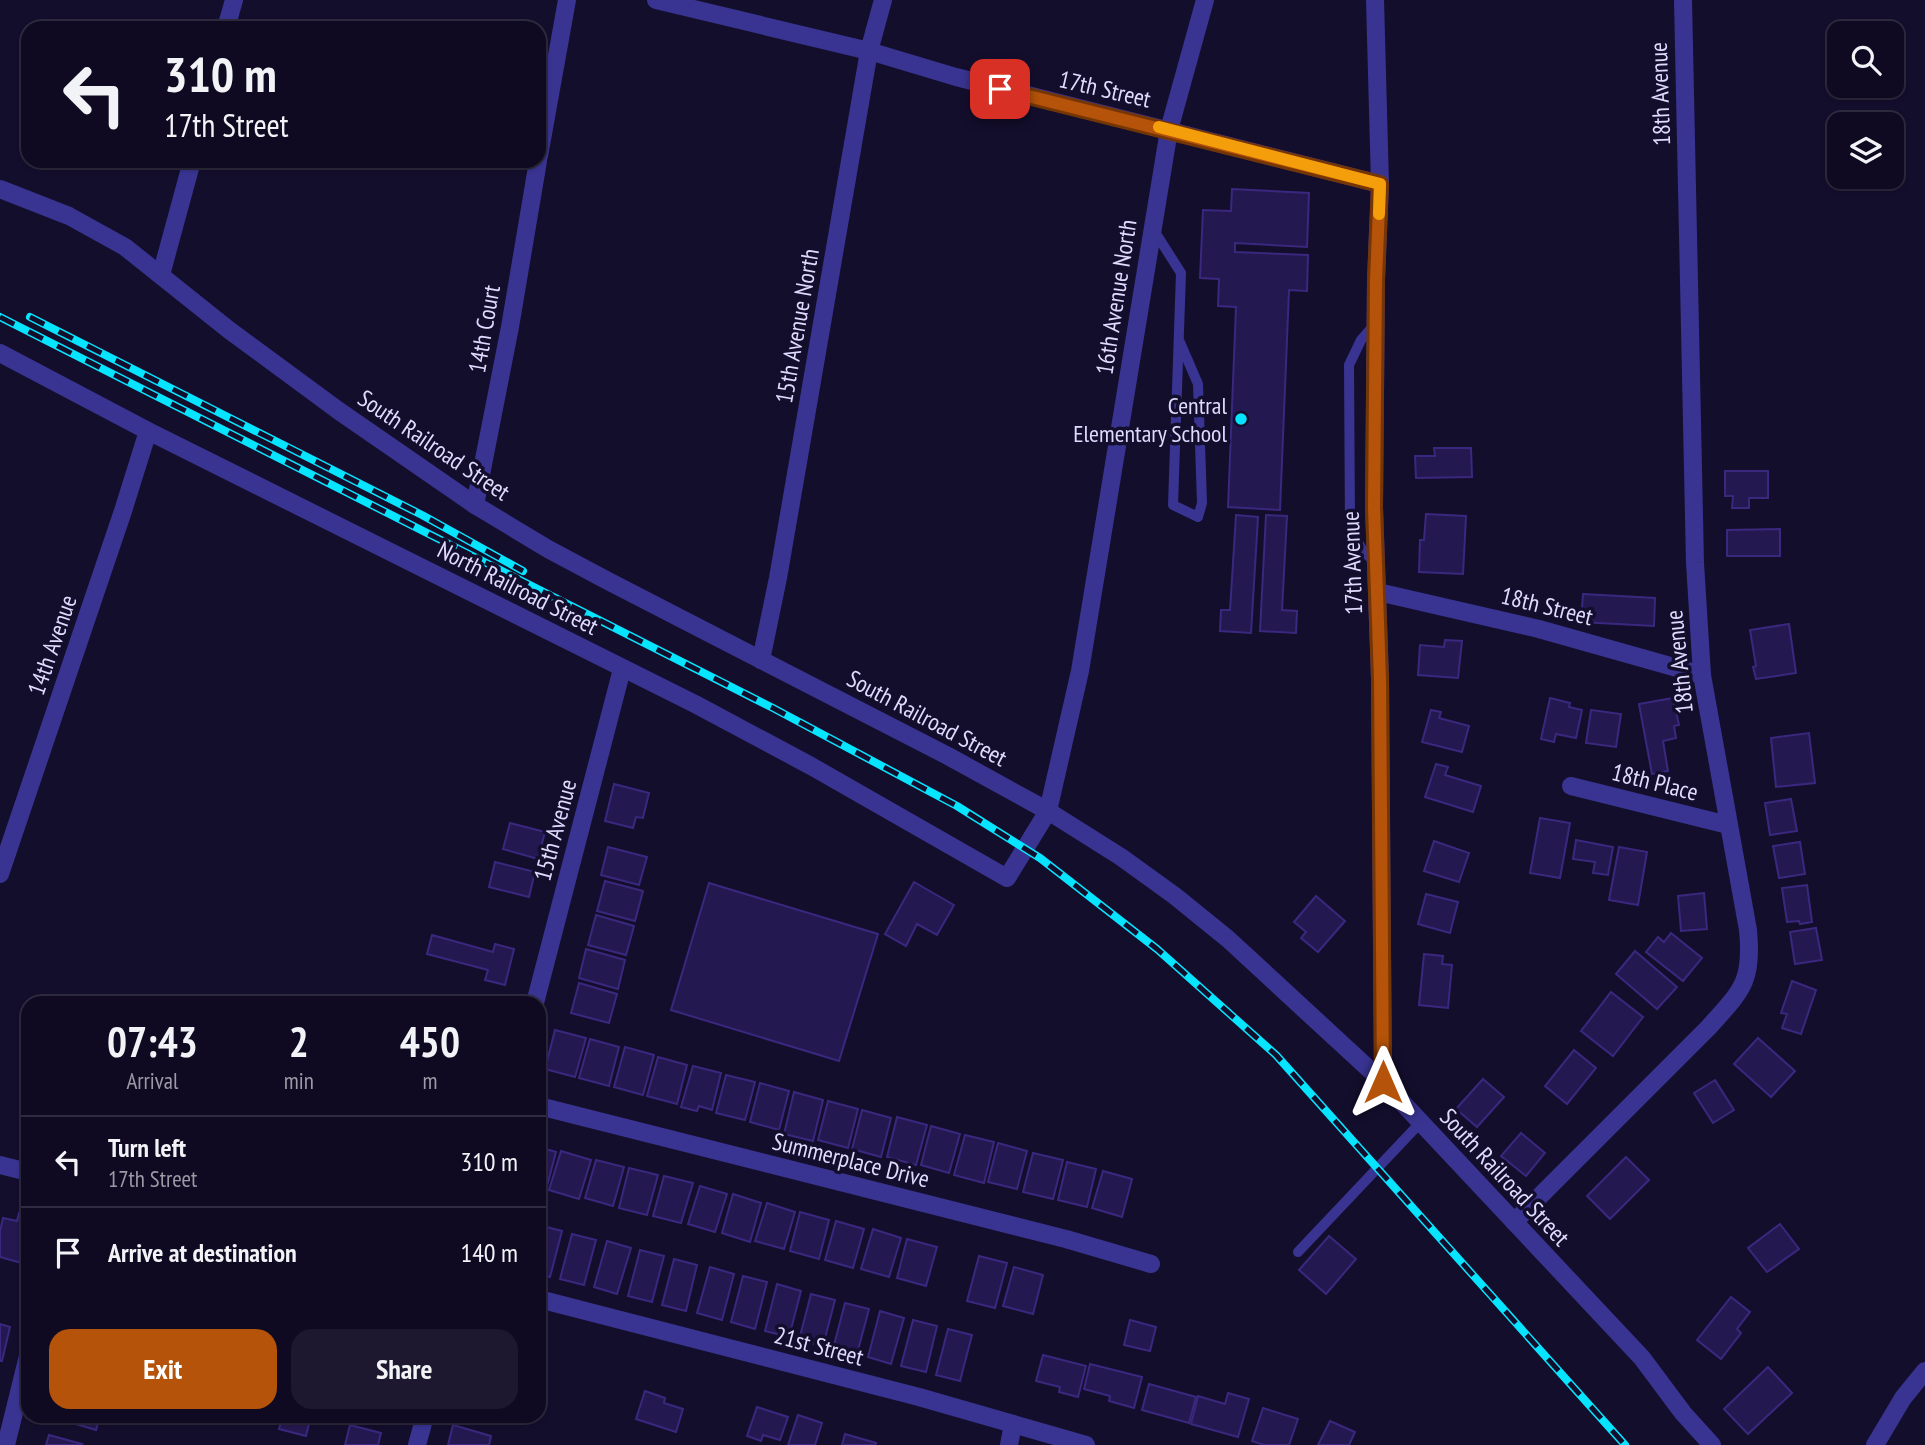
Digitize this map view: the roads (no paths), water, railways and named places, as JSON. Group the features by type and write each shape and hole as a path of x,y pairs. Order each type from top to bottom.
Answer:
{"street":[{"path":"228,21 234,0"},
{"path":"546,117 567,0"},
{"name":"17th Street","path":"656,0 869,51 956,77 1380,184"},
{"name":"15th Avenue North","path":"761,660 778,578 869,51 883,0"},
{"name":"16th Avenue North","path":"1007,878 1048,811 1080,671 1169,130 1205,0"},
{"name":"17th Avenue","path":"1375,0 1380,184 1374,507 1378,592 1383,1082"},
{"name":"18th Avenue","path":"1514,1222 1739,994 1749,973 1750,952 1702,675 1695,563 1683,0"},
{"path":"161,275 190,168"},
{"name":"14th Court","path":"475,505 510,327 537,168"},
{"name":"South Railroad Street","path":"0,190 69,216 125,247 229,330 339,411 475,505 584,568 924,743 1048,811 1121,857 1175,896 1228,939 1383,1082 1642,1358 1683,1413 1712,1445"},
{"name":"North Railroad Street","path":"0,353 148,431 695,704 811,766 1007,878"},
{"name":"14th Avenue","path":"0,874 8,826 124,511 148,431"},
{"name":"18th Street","path":"1378,592 1552,632 1702,675"},
{"name":"15th Avenue","path":"538,996 622,669"},
{"name":"18th Place","path":"1571,786 1728,825"},
{"name":"Summerplace Drive","path":"546,1108 1066,1239 1151,1264"},
{"path":"0,1165 21,1170"},
{"name":"21st Street","path":"546,1301 919,1397 1086,1445"},
{"path":"1875,1445 1902,1398 1925,1371"},
{"path":"6,1445 21,1384"},
{"path":"417,1445 423,1423"},
{"path":"1009,1445 1013,1424"}],"lane":[{"path":"1153,229 1181,273 1173,505 1198,517 1202,503 1198,384 1179,340"},
{"path":"1376,323 1361,340 1355,352 1349,365 1349,378 1350,528 1363,551 1377,564"},
{"path":"1298,1252 1421,1122"}],"railway":[{"path":"0,317 773,708 957,806 1040,858 1157,949 1276,1055 1625,1445"},
{"path":"30,317 422,515 523,571"}],"place":[{"name":"Central Elementary School","path":"1241,419"}]}
